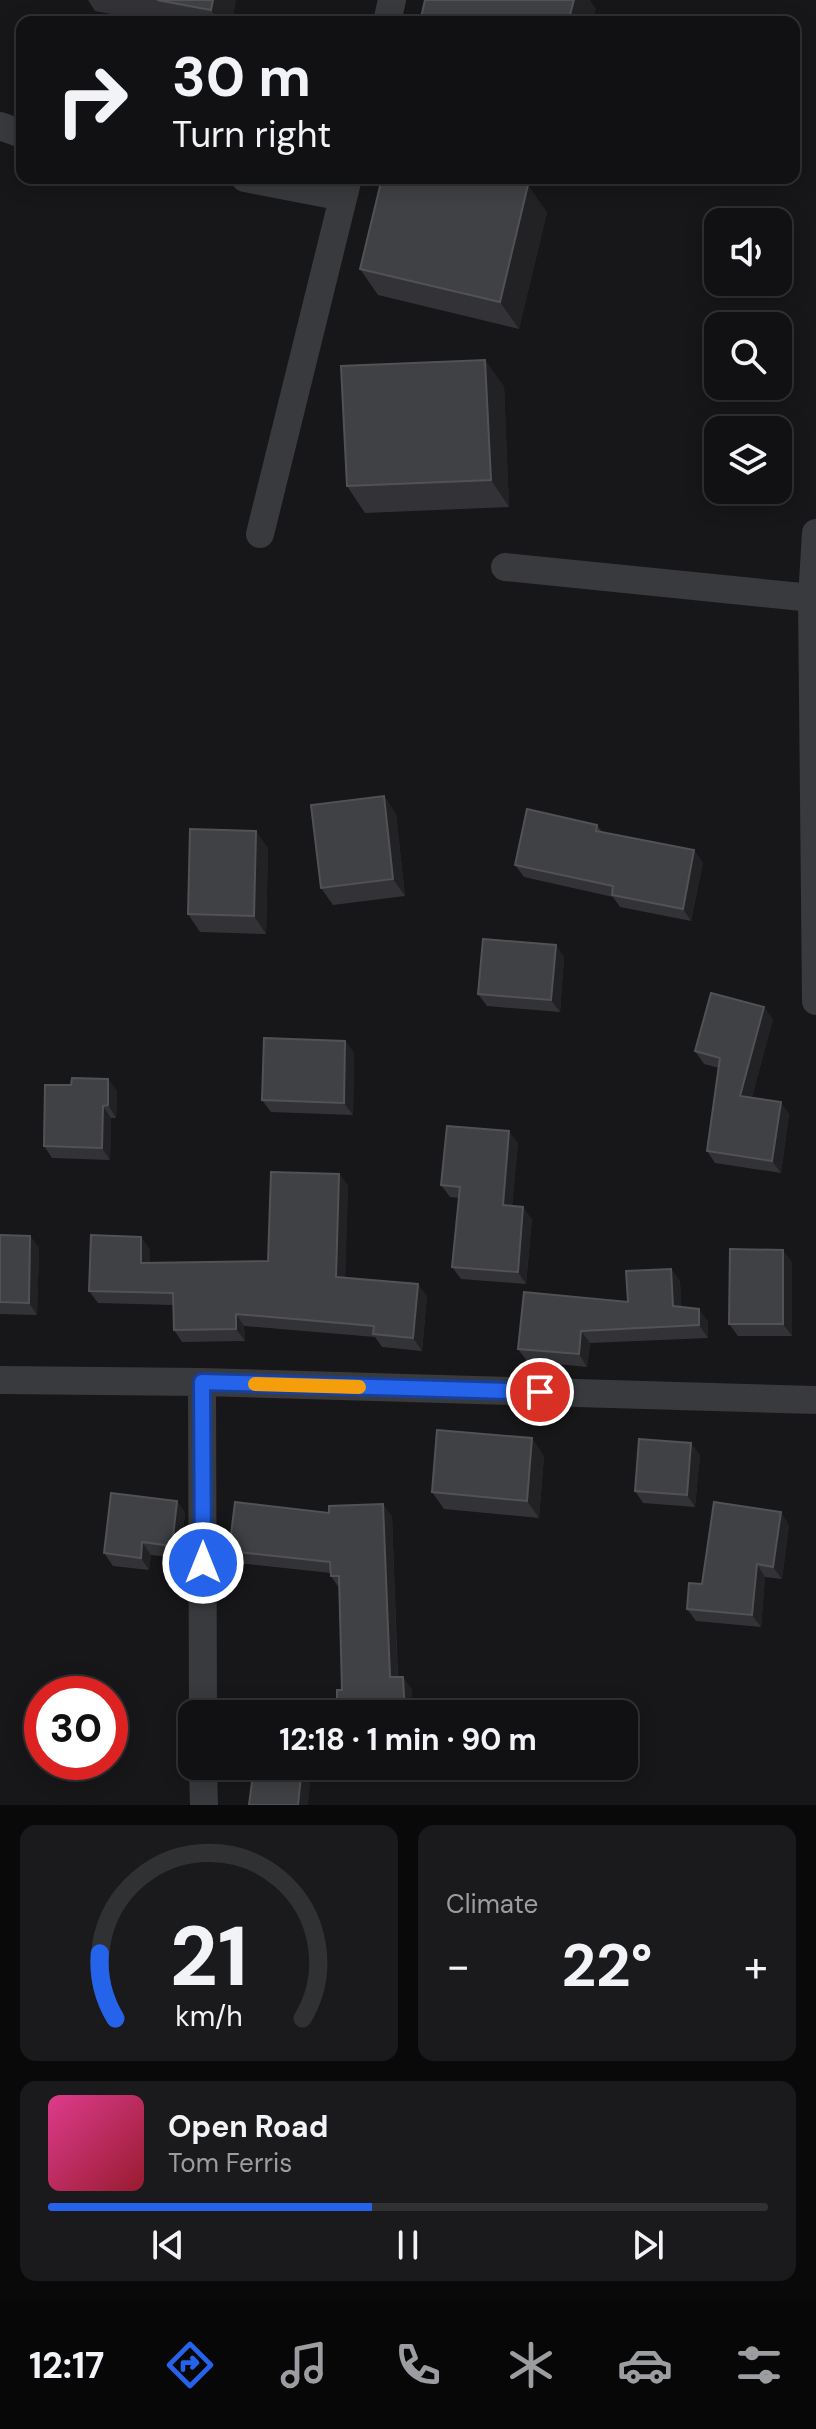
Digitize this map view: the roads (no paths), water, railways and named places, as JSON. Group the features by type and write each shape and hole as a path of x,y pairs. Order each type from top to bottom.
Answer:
{"street":[{"path":"260,534 346,188 306,184"},
{"path":"816,533 812,598 816,1001"},
{"path":"505,567 812,598"},
{"path":"0,1380 202,1382 816,1400"},
{"path":"202,1382 203,1700"},
{"path":"203,1780 204,1805"}]}
